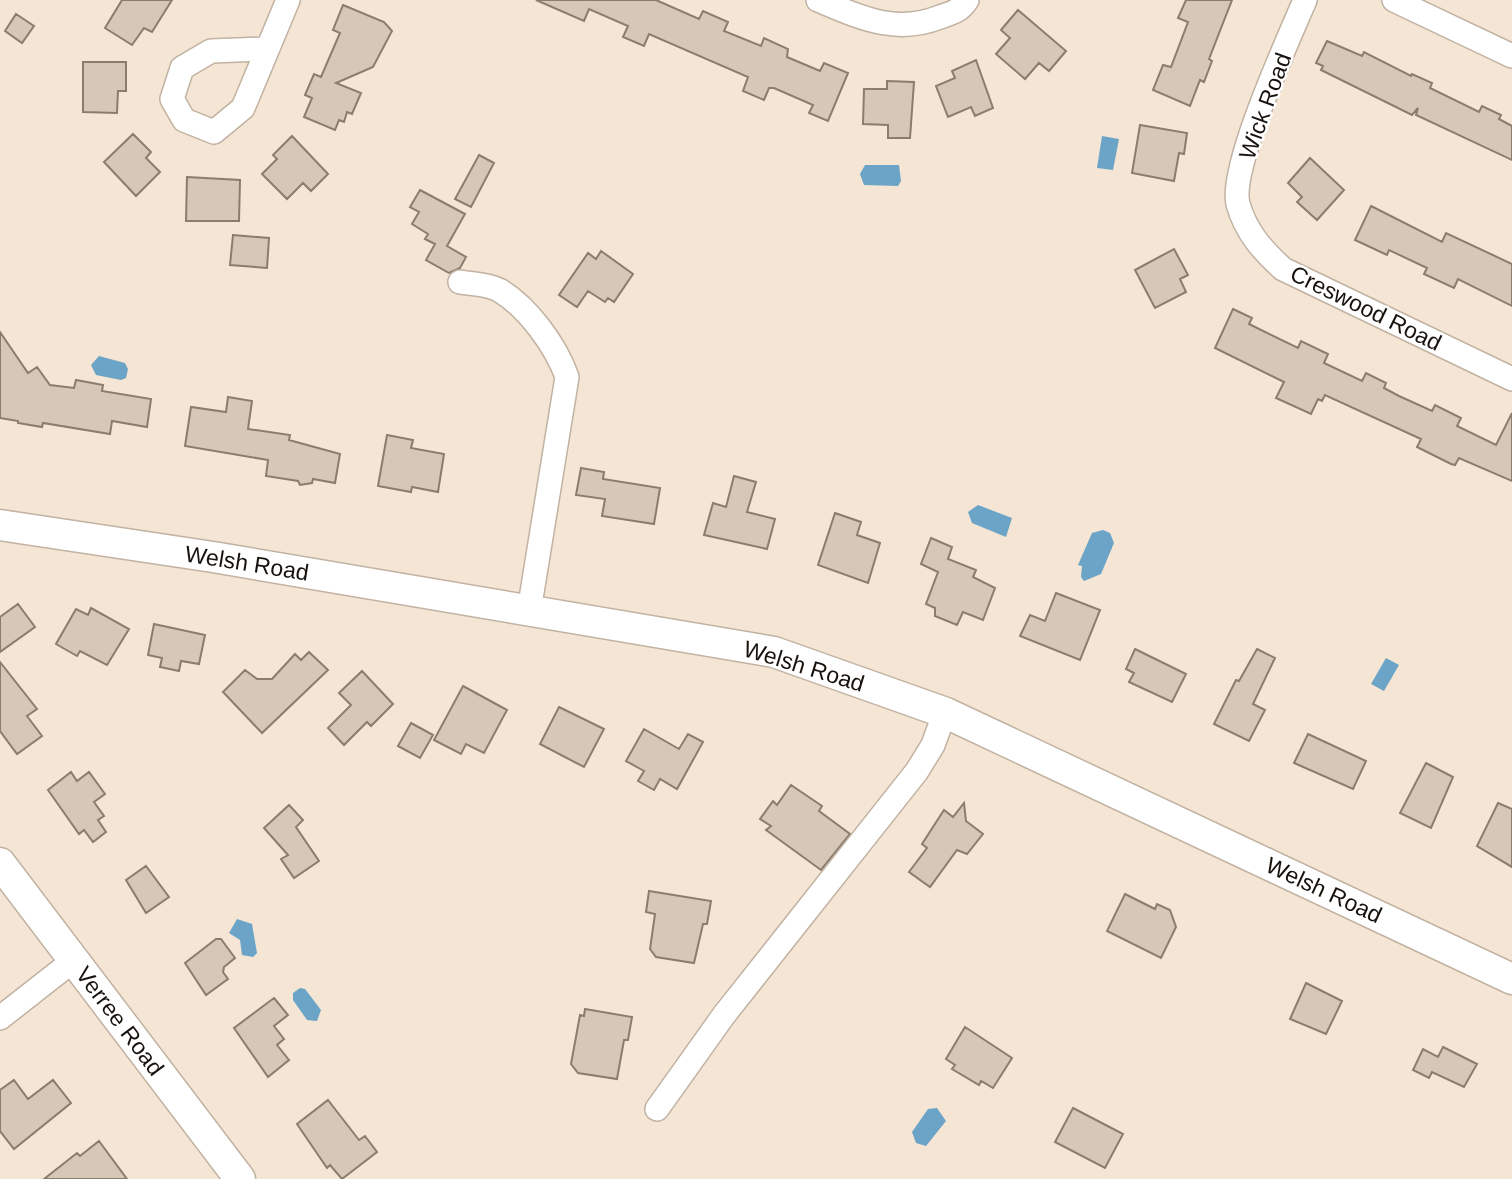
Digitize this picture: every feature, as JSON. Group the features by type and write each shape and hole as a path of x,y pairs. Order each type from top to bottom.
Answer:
{"main road":[{"name":"Welsh Road","path":"0,525 774,652 945,712 1512,979"},
{"name":"Verree Road","path":"0,863 240,1179"}],"street":[{"path":"266,49 288,0"},
{"path":"818,0 874,23 897,26 928,22 961,9 967,0"},
{"name":"Wick Road","path":"1242,213 1237,201 1242,168 1259,116 1305,0"},
{"path":"1394,0 1512,56"},
{"name":"Creswood Road","path":"1242,213 1259,248 1283,269 1512,379"},
{"path":"460,282 497,289 515,303 561,361 567,377 529,611"},
{"path":"657,1109 724,1015 917,771 933,745 945,712"},
{"path":"0,1018 74,960"}],"water":[{"path":"1102,136 1119,139 1113,170 1097,168"},
{"path":"865,165 899,165 901,181 898,186 864,185 860,174"},
{"path":"99,356 125,363 128,369 126,378 121,380 96,375 91,365"},
{"path":"978,505 1012,518 1006,537 972,523 968,512"},
{"path":"1103,530 1110,533 1114,543 1101,574 1084,581 1081,577 1082,566 1078,565 1092,533"},
{"path":"1386,658 1399,665 1384,691 1371,684"},
{"path":"237,919 252,924 257,953 253,957 242,955 240,940 229,933"},
{"path":"300,988 305,989 321,1010 317,1021 307,1020 293,1000 293,993"},
{"path":"937,1108 946,1121 926,1146 916,1143 912,1132 928,1109"}],"building":[{"path":"122,0 172,0 152,32 144,28 132,45 105,28"},
{"path":"536,0 656,0 699,19 703,11 728,22 724,31 761,46 764,38 788,49 787,57 820,71 824,63 848,73 828,121 809,113 813,105 774,88 769,88 764,100 743,91 748,77 649,34 644,46 623,37 628,26 589,9 584,21"},
{"path":"1186,0 1232,0 1209,59 1212,61 1204,82 1200,80 1190,106 1153,90 1163,65 1171,67 1188,22 1178,18"},
{"path":"343,5 384,22 392,31 373,67 336,83 361,93 352,114 347,112 344,122 339,120 335,130 304,117 312,98 305,95 314,74 321,77 340,33 333,30"},
{"path":"1018,10 1066,51 1049,71 1039,63 1025,79 996,54 1010,38 1001,30"},
{"path":"16,14 34,26 22,43 5,31"},
{"path":"1327,41 1362,56 1364,52 1411,76 1412,74 1432,83 1430,88 1479,112 1482,106 1501,115 1499,119 1512,126 1512,160 1416,115 1418,108 1412,115 1321,70 1323,66 1316,63"},
{"path":"976,60 993,108 975,116 971,107 948,117 936,86 955,78 952,71"},
{"path":"83,62 126,62 126,91 118,91 117,113 83,112"},
{"path":"887,81 914,82 910,138 888,138 888,125 863,124 864,89 887,89"},
{"path":"1140,125 1187,133 1184,154 1179,153 1174,181 1132,173"},
{"path":"133,134 151,152 146,158 160,172 136,196 104,162"},
{"path":"292,136 328,174 311,191 303,183 287,199 262,174 277,159 273,155"},
{"path":"479,155 494,163 471,207 455,199"},
{"path":"1310,158 1344,190 1317,220 1297,202 1302,197 1288,183"},
{"path":"187,177 240,180 239,221 186,221"},
{"path":"420,190 465,214 447,246 466,257 460,268 449,273 426,260 435,244 425,239 428,234 412,224 419,212 410,207"},
{"path":"1371,206 1442,242 1446,233 1512,264 1512,306 1458,279 1454,288 1424,274 1427,268 1389,250 1387,255 1355,240"},
{"path":"233,235 269,238 267,268 230,265"},
{"path":"1174,249 1188,275 1180,279 1186,292 1155,308 1135,270"},
{"path":"601,251 633,274 614,302 608,298 605,302 588,291 577,307 559,295 588,253 596,259"},
{"path":"1233,309 1252,318 1249,324 1298,348 1301,341 1328,354 1324,363 1362,381 1366,373 1386,383 1384,388 1399,396 1432,411 1435,405 1461,418 1457,426 1496,445 1512,413 1512,481 1459,458 1455,465 1451,464 1417,447 1421,439 1325,395 1322,401 1318,399 1311,414 1276,398 1284,382 1215,348"},
{"path":"0,332 28,373 37,367 50,385 74,388 76,380 103,385 102,391 151,399 147,427 112,421 110,434 43,423 42,427 0,418"},
{"path":"228,397 252,401 248,429 290,435 289,440 340,454 335,483 313,479 312,483 300,485 298,481 266,476 268,460 185,446 191,407 226,412"},
{"path":"387,435 413,440 411,448 444,454 438,492 412,487 411,492 378,486"},
{"path":"581,468 604,472 603,479 660,488 654,524 602,516 605,499 576,495"},
{"path":"734,476 756,482 747,512 775,519 767,549 704,535 713,503 726,507"},
{"path":"835,513 861,522 857,535 880,543 868,583 818,565"},
{"path":"931,538 952,547 948,559 976,570 973,577 995,588 983,620 963,612 957,625 935,616 935,608 926,604 938,572 921,564"},
{"path":"1056,593 1100,610 1080,660 1020,636 1030,615 1045,621"},
{"path":"18,604 35,627 0,652 0,617"},
{"path":"91,608 129,629 107,665 80,651 77,656 56,644 76,609 88,615"},
{"path":"154,624 205,635 199,664 181,661 179,671 160,667 162,658 148,655"},
{"path":"1135,649 1186,674 1172,702 1129,682 1134,673 1126,669"},
{"path":"1257,649 1275,658 1253,704 1265,710 1249,741 1214,724 1236,680 1239,681"},
{"path":"309,652 328,670 262,733 223,692 245,670 257,679 272,679 295,654 301,660"},
{"path":"0,662 37,709 27,716 42,736 17,754 0,731"},
{"path":"362,671 393,704 371,726 367,722 344,745 328,728 351,705 339,693"},
{"path":"463,686 507,710 484,753 466,744 461,754 434,740"},
{"path":"559,707 604,729 584,767 540,744"},
{"path":"411,723 433,735 420,758 398,746"},
{"path":"644,729 679,749 688,734 703,742 677,789 660,779 654,790 638,781 644,771 626,761"},
{"path":"1308,734 1366,761 1353,789 1294,763"},
{"path":"1426,763 1453,777 1431,828 1400,813"},
{"path":"71,772 77,781 89,772 105,794 94,802 104,816 98,820 106,832 93,842 84,830 79,834 48,790"},
{"path":"791,785 822,806 819,811 850,834 821,870 766,830 771,826 760,819 773,801 777,805"},
{"path":"964,803 966,821 983,834 967,854 957,850 930,887 909,872 927,848 922,844 944,810 953,817"},
{"path":"1498,803 1512,809 1512,867 1477,846"},
{"path":"289,805 303,820 296,827 319,861 294,878 281,859 288,855 264,828"},
{"path":"146,866 169,897 146,913 126,880"},
{"path":"649,891 711,901 707,924 703,924 694,963 656,957 650,949 655,914 646,912"},
{"path":"1125,894 1155,909 1157,904 1170,910 1176,927 1161,958 1107,931"},
{"path":"216,939 221,939 235,958 224,967 223,972 228,979 206,995 185,963"},
{"path":"1306,983 1342,1001 1326,1034 1290,1019"},
{"path":"274,998 288,1015 274,1026 284,1039 277,1045 289,1060 268,1077 234,1028"},
{"path":"585,1009 632,1017 628,1040 624,1040 617,1079 578,1073 571,1064 580,1015 584,1016"},
{"path":"965,1027 1012,1058 993,1088 981,1081 979,1085 952,1069 955,1065 946,1059"},
{"path":"1443,1047 1477,1064 1464,1087 1432,1072 1429,1078 1413,1070 1423,1049 1438,1057"},
{"path":"14,1080 28,1099 53,1080 71,1103 14,1149 0,1131 0,1090"},
{"path":"328,1100 359,1140 365,1136 377,1152 342,1179 330,1165 327,1168 297,1124"},
{"path":"1073,1108 1123,1134 1105,1168 1055,1142"},
{"path":"99,1141 127,1179 44,1179 77,1153 80,1156"}]}
